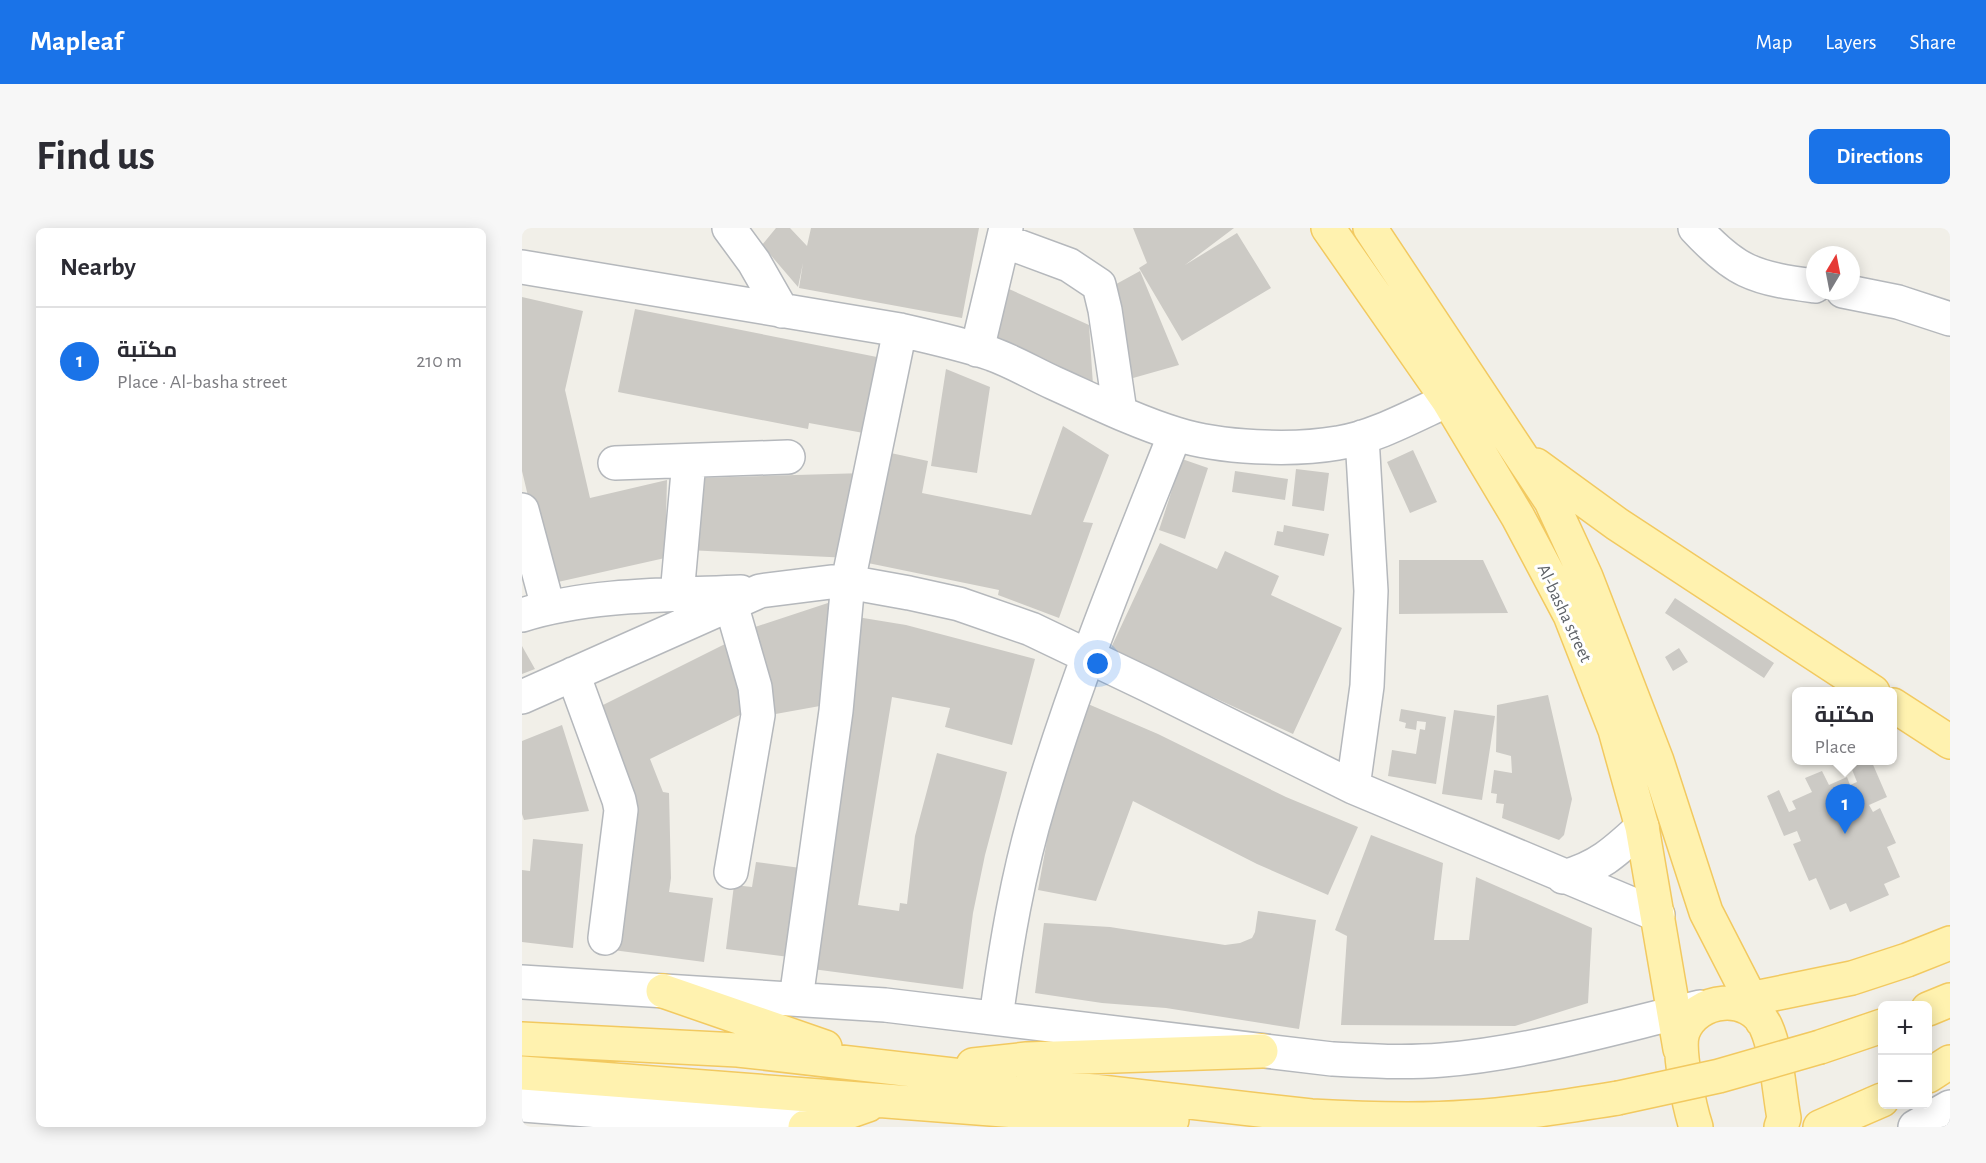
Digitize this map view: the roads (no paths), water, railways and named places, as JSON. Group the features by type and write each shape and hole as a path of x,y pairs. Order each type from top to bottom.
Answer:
{"main road":[{"name":"Al-basha street","path":"1328,228 1446,378 1570,615 1615,729 1642,827 1680,1048 1696,1126"},
{"path":"1370,228 1446,378 1518,452 1617,524 1865,687"},
{"path":"1518,452 1551,501 1586,577 1657,761 1739,1006 1771,1040 1784,1124"},
{"path":"1897,708 1950,742"},
{"path":"1680,1048 1683,1033 1690,1020 1701,1010 1739,1006 1852,978 1950,943"},
{"path":"663,991 889,1068"},
{"path":"1932,1007 1950,1000"},
{"path":"522,1039 738,1050 1311,1116 1394,1120 1467,1118 1518,1113 1618,1098 1719,1076 1820,1047 1878,1027"},
{"path":"929,1073 1027,1059 1261,1051"},
{"path":"1932,1073 1950,1062"},
{"path":"522,1072 1107,1118 1221,1120 1311,1116"},
{"path":"805,1127 882,1100"},
{"path":"1820,1127 1878,1102"},
{"path":"1107,1118 1139,1127"}],"street":[{"path":"729,228 754,262 782,311"},
{"path":"1695,228 1716,248 1745,270 1779,281 1806,285"},
{"path":"977,350 1005,234 1069,265 1099,285 1105,310 1120,412"},
{"path":"522,267 900,330 952,342 993,355 1120,412 1175,434 1198,440 1306,447 1340,443 1362,437 1446,378"},
{"path":"1860,294 1898,302 1950,319"},
{"path":"796,999 836,711 848,582 900,330"},
{"path":"996,1018 1003,963 1025,854 1040,800 1088,657 1175,434"},
{"path":"1353,787 1367,686 1371,591 1362,437"},
{"path":"615,463 788,458"},
{"path":"676,595 689,460"},
{"path":"522,510 535,611 676,595 760,591 831,582 848,582 909,593 982,611 1031,628 1353,787 1658,915"},
{"path":"522,697 760,591"},
{"path":"731,604 755,687 758,715 732,872"},
{"path":"573,674 621,810 605,938"},
{"path":"1563,877 1580,873 1603,861 1642,827"},
{"path":"522,982 885,1005 1261,1051 1343,1060 1387,1062 1441,1060 1506,1051 1674,1013 1739,1006"},
{"path":"522,1105 809,1127"},
{"path":"1915,1127 1950,1107"}],"place":[{"name":"مكتبة","path":"1845,834"}]}
